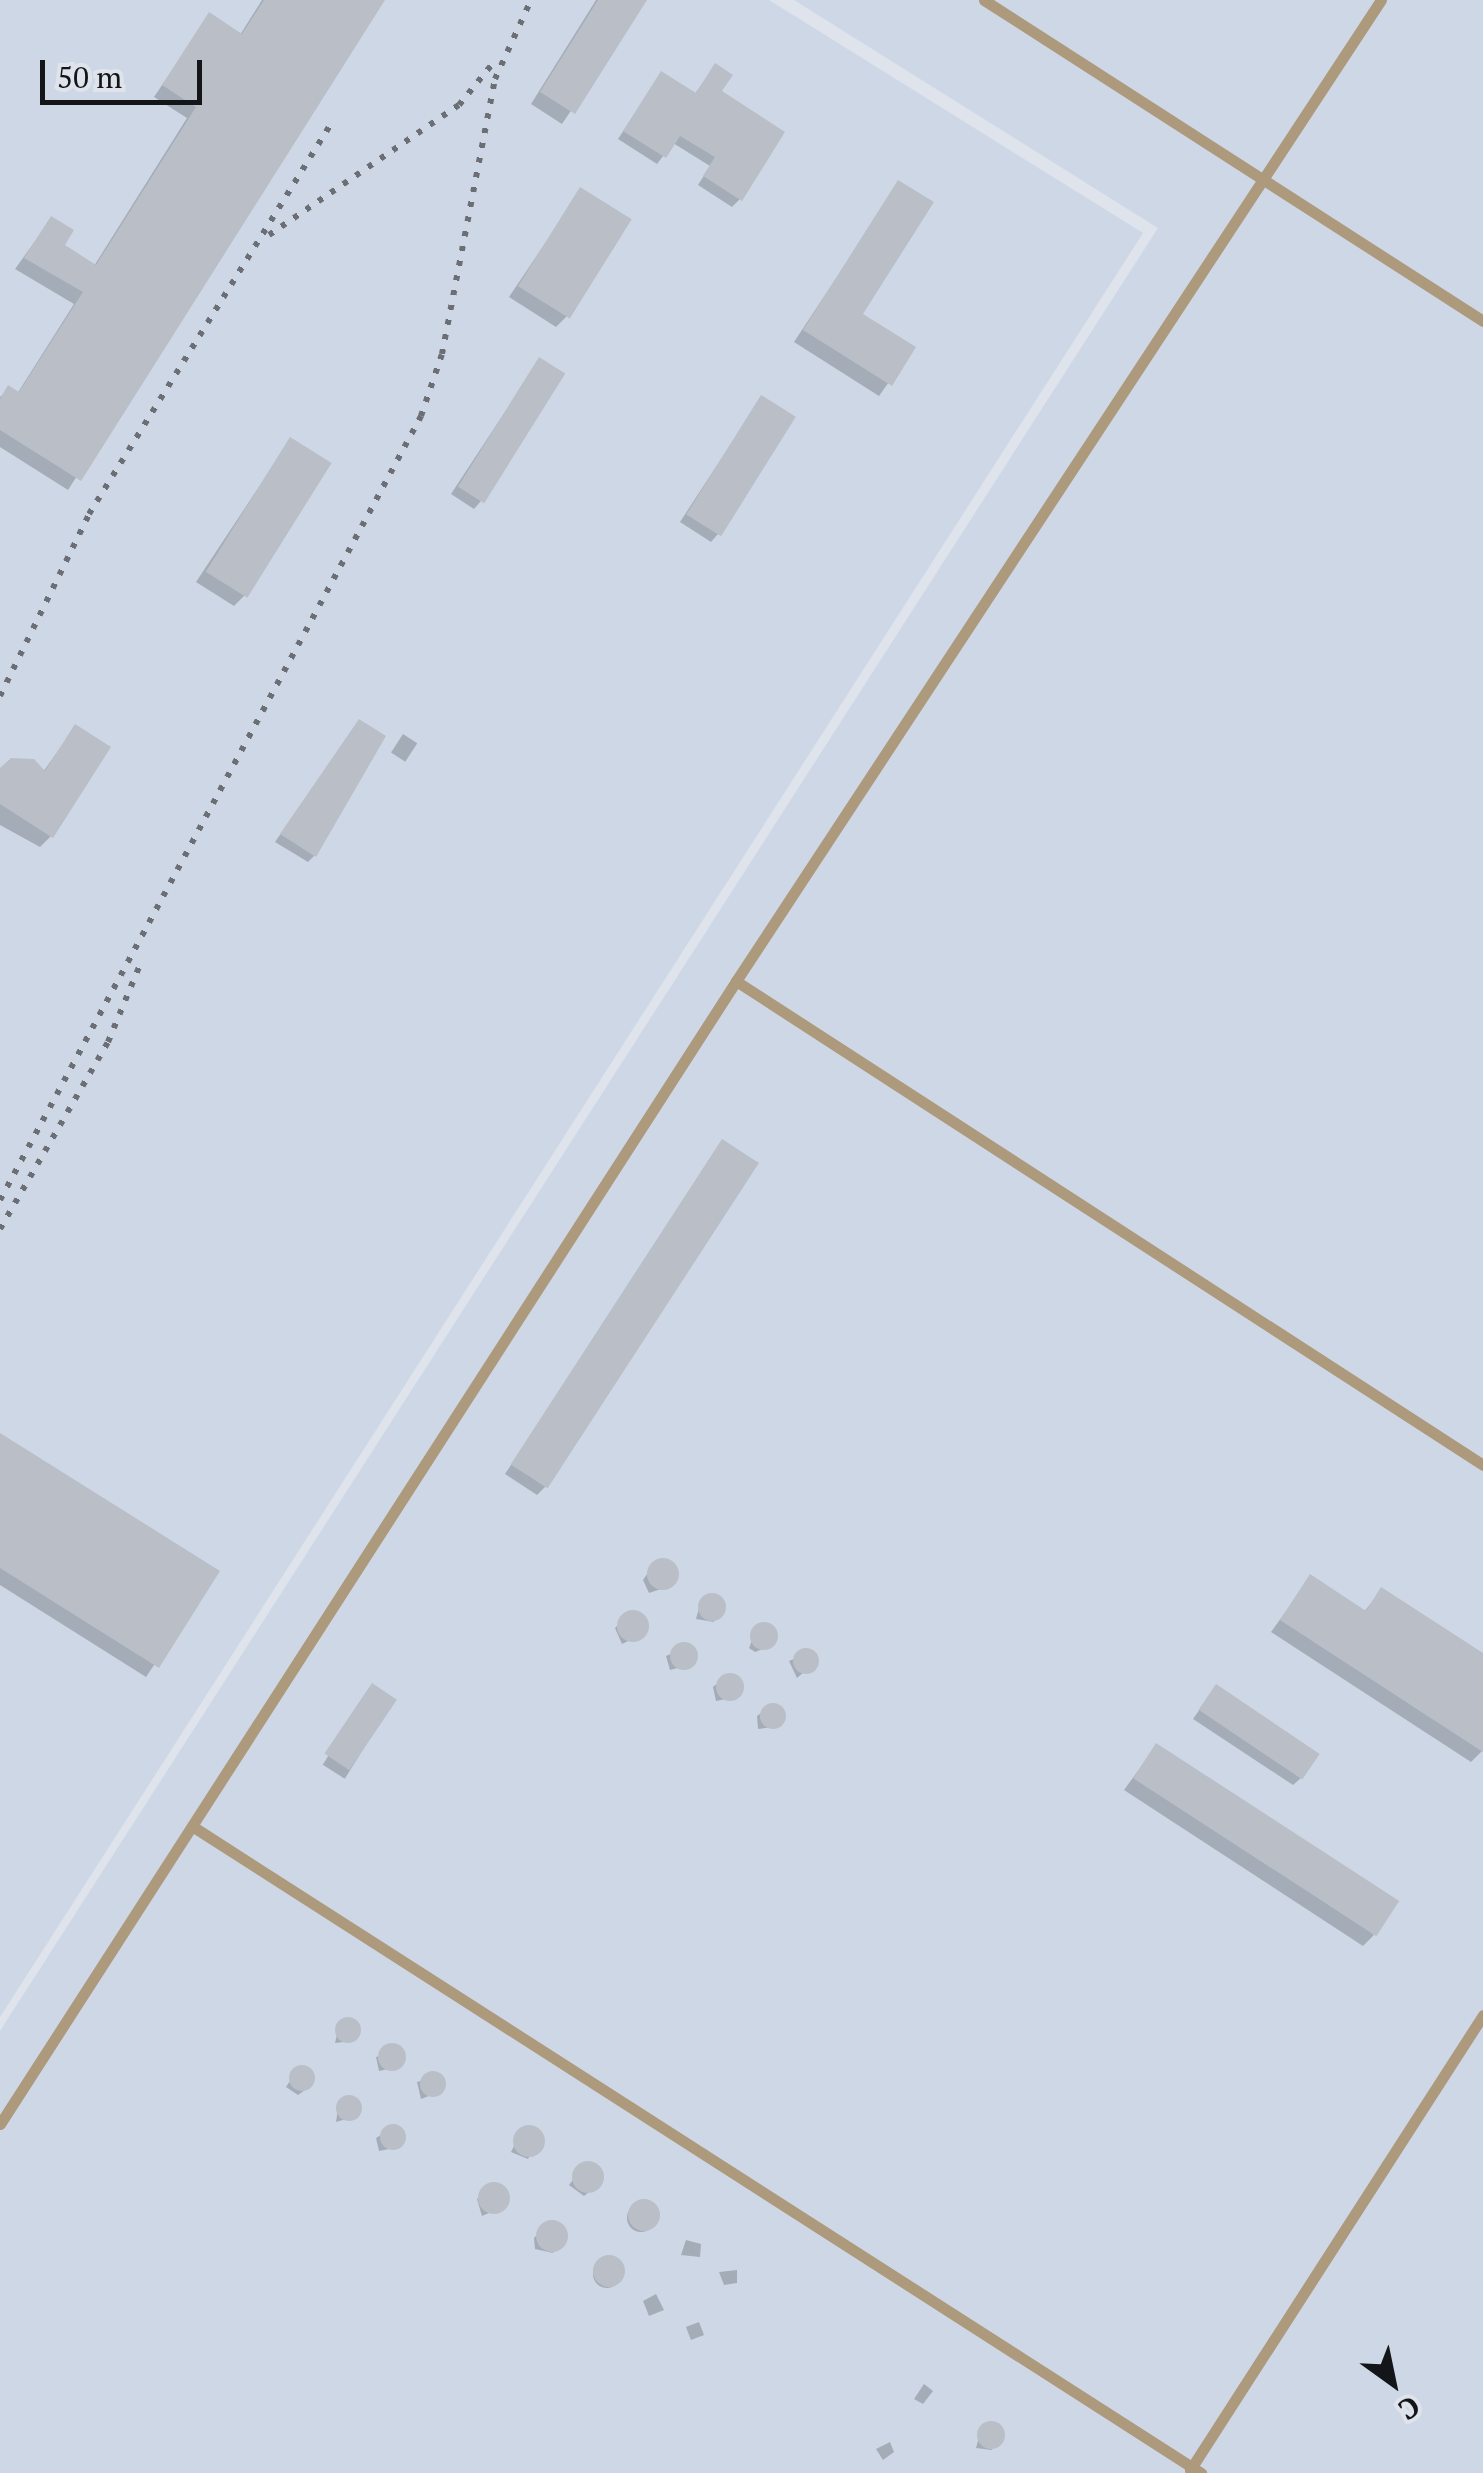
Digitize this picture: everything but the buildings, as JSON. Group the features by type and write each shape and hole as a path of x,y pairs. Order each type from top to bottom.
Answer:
{"lane":[{"path":"984,0 1483,321"},
{"path":"0,2124 736,981 1265,181 1380,0"},
{"path":"736,981 1483,1465"},
{"path":"192,1826 1194,2471 1483,2015"}],"shaded area":[{"path":"0,0 769,0 1143,233 0,2017"},
{"path":"794,0 1483,0 1483,2473 0,2473 0,2031 1158,228"}],"railway":[{"path":"0,1200 421,416 442,354 495,79 531,0"},
{"path":"269,235 459,105 493,63"},
{"path":"0,696 89,514 330,126"},
{"path":"0,1229 108,1042 139,967"}]}
